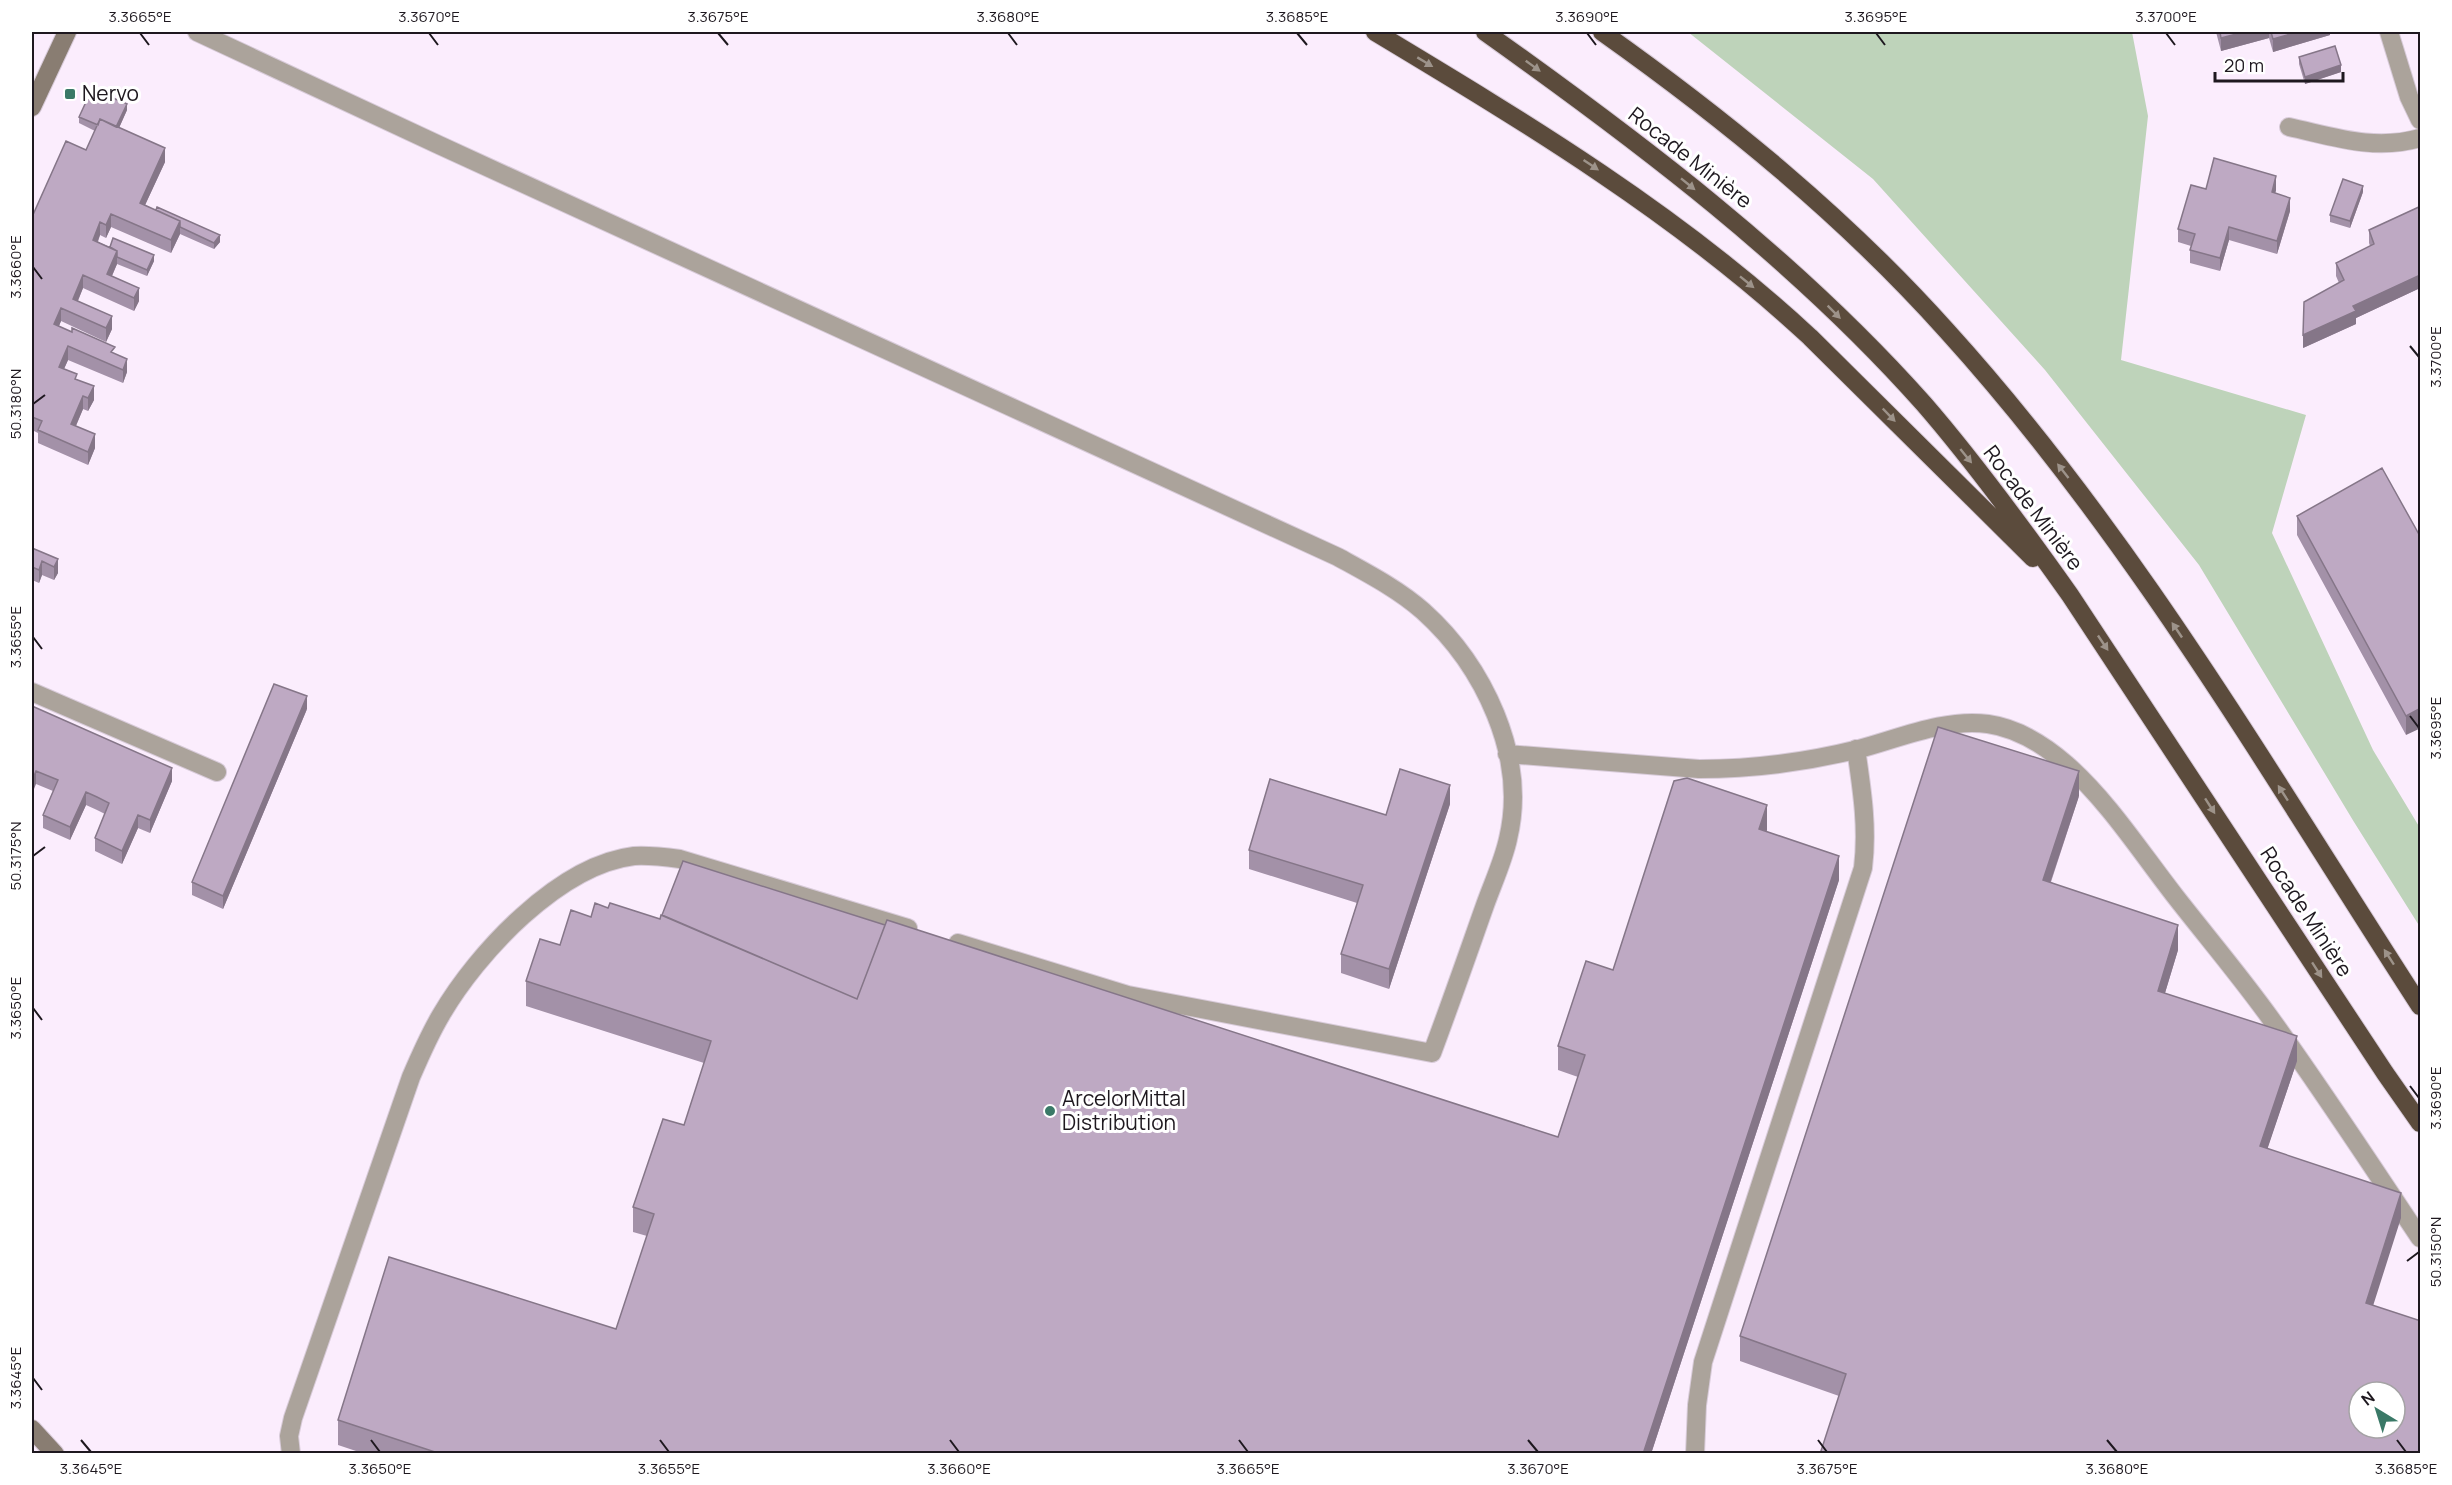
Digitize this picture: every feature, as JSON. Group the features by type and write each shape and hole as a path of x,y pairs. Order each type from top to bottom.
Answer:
{"highway":[{"path":"1375,32 1563,147 1701,243 1776,306 1825,352 2070,595"},
{"name":"Rocade Minière","path":"1485,32 1681,178 1746,231 1807,286 1923,404 2022,528 2070,595 2372,1054 2421,1123"},
{"path":"1602,32 1713,113 1840,224 1947,330 1996,387 2065,473 2150,589 2421,1006"}],"street":[{"path":"32,107 67,32"},
{"path":"197,32 1363,571 1422,610 1464,657 1483,688 1498,722 1512,783 1508,839 1432,1053 1128,995 943,939"},
{"path":"2390,32 2409,97 2421,120"},
{"path":"2289,126 2367,144 2387,145 2421,138"},
{"path":"32,692 217,772"},
{"path":"1507,754 1699,769 1731,769 1759,767 1856,749 1939,727 1964,723 2007,728 2026,737 2049,750 2066,764 2100,800 2271,1018 2421,1238"},
{"path":"1695,1454 1696,1405 1703,1362 1863,868 1866,841 1865,812 1856,749"},
{"path":"291,1454 289,1436 293,1418 397,1113 426,1044 453,997 479,962 526,913 543,899 590,869 634,856 656,856 680,859 920,932"},
{"path":"32,1429 55,1454"}],"green space":[{"path":"1688,32 2132,32 2148,116 2121,360 2306,415 2272,533 2373,750 2420,828 2420,927 2199,565 2045,370 1873,179"}],"building":[{"path":"2220,32 2244,32 2221,38"},
{"path":"2271,32 2298,32 2273,39"},
{"path":"2335,46 2341,65 2305,77 2299,57"},
{"path":"92,89 127,104 116,127 100,119 98,125 79,117"},
{"path":"100,119 165,148 140,203 180,221 171,240 111,214 106,225 100,222 93,240 117,251 107,274 139,288 134,298 83,275 73,299 112,316 106,328 61,308 54,324 72,332 72,328 115,347 111,352 127,359 123,370 68,346 59,367 77,374 75,379 94,386 88,398 83,396 71,424 95,434 88,452 38,430 42,421 32,417 32,217 66,141 86,150"},
{"path":"2214,158 2276,176 2272,192 2290,198 2277,241 2229,227 2220,258 2190,250 2195,234 2178,229 2191,185 2206,189"},
{"path":"2343,179 2363,186 2350,221 2330,215"},
{"path":"2421,206 2421,282 2418,276 2353,306 2356,311 2303,335 2304,302 2344,280 2336,263 2374,244 2369,230"},
{"path":"157,207 220,235 214,243 180,227 180,221 156,210"},
{"path":"113,238 154,255 147,270 117,257 117,251 110,247"},
{"path":"2382,468 2421,538 2421,708 2406,716 2297,516"},
{"path":"32,548 58,559 54,567 42,561 39,570 32,567"},
{"path":"274,684 307,696 223,896 192,882"},
{"path":"32,706 172,768 150,820 138,815 122,851 95,838 109,803 97,797 86,792 70,827 43,815 58,780 36,771 32,781"},
{"path":"1938,727 2079,771 2043,880 2178,925 2158,991 2297,1036 2260,1146 2401,1193 2366,1303 2421,1321 2421,1454 1820,1454 1846,1374 1740,1336"},
{"path":"1400,769 1450,785 1389,969 1341,954 1363,885 1249,850 1270,779 1386,815"},
{"name":"ArcelorMittal Distribution","path":"1687,778 1767,805 1759,829 1839,856 1643,1454 441,1454 338,1420 389,1257 616,1329 654,1214 633,1207 663,1119 684,1125 711,1041 526,981 540,939 560,945 571,910 591,917 595,903 608,908 610,903 660,919 661,915 857,999 887,920 1558,1137 1585,1055 1558,1046 1586,961 1613,970 1674,781"},
{"path":"683,861 885,925 857,999 662,915"}],"place":[{"name":"Nervo","path":"70,94"},
{"name":"ArcelorMittal Distribution","path":"1050,1111"}]}
